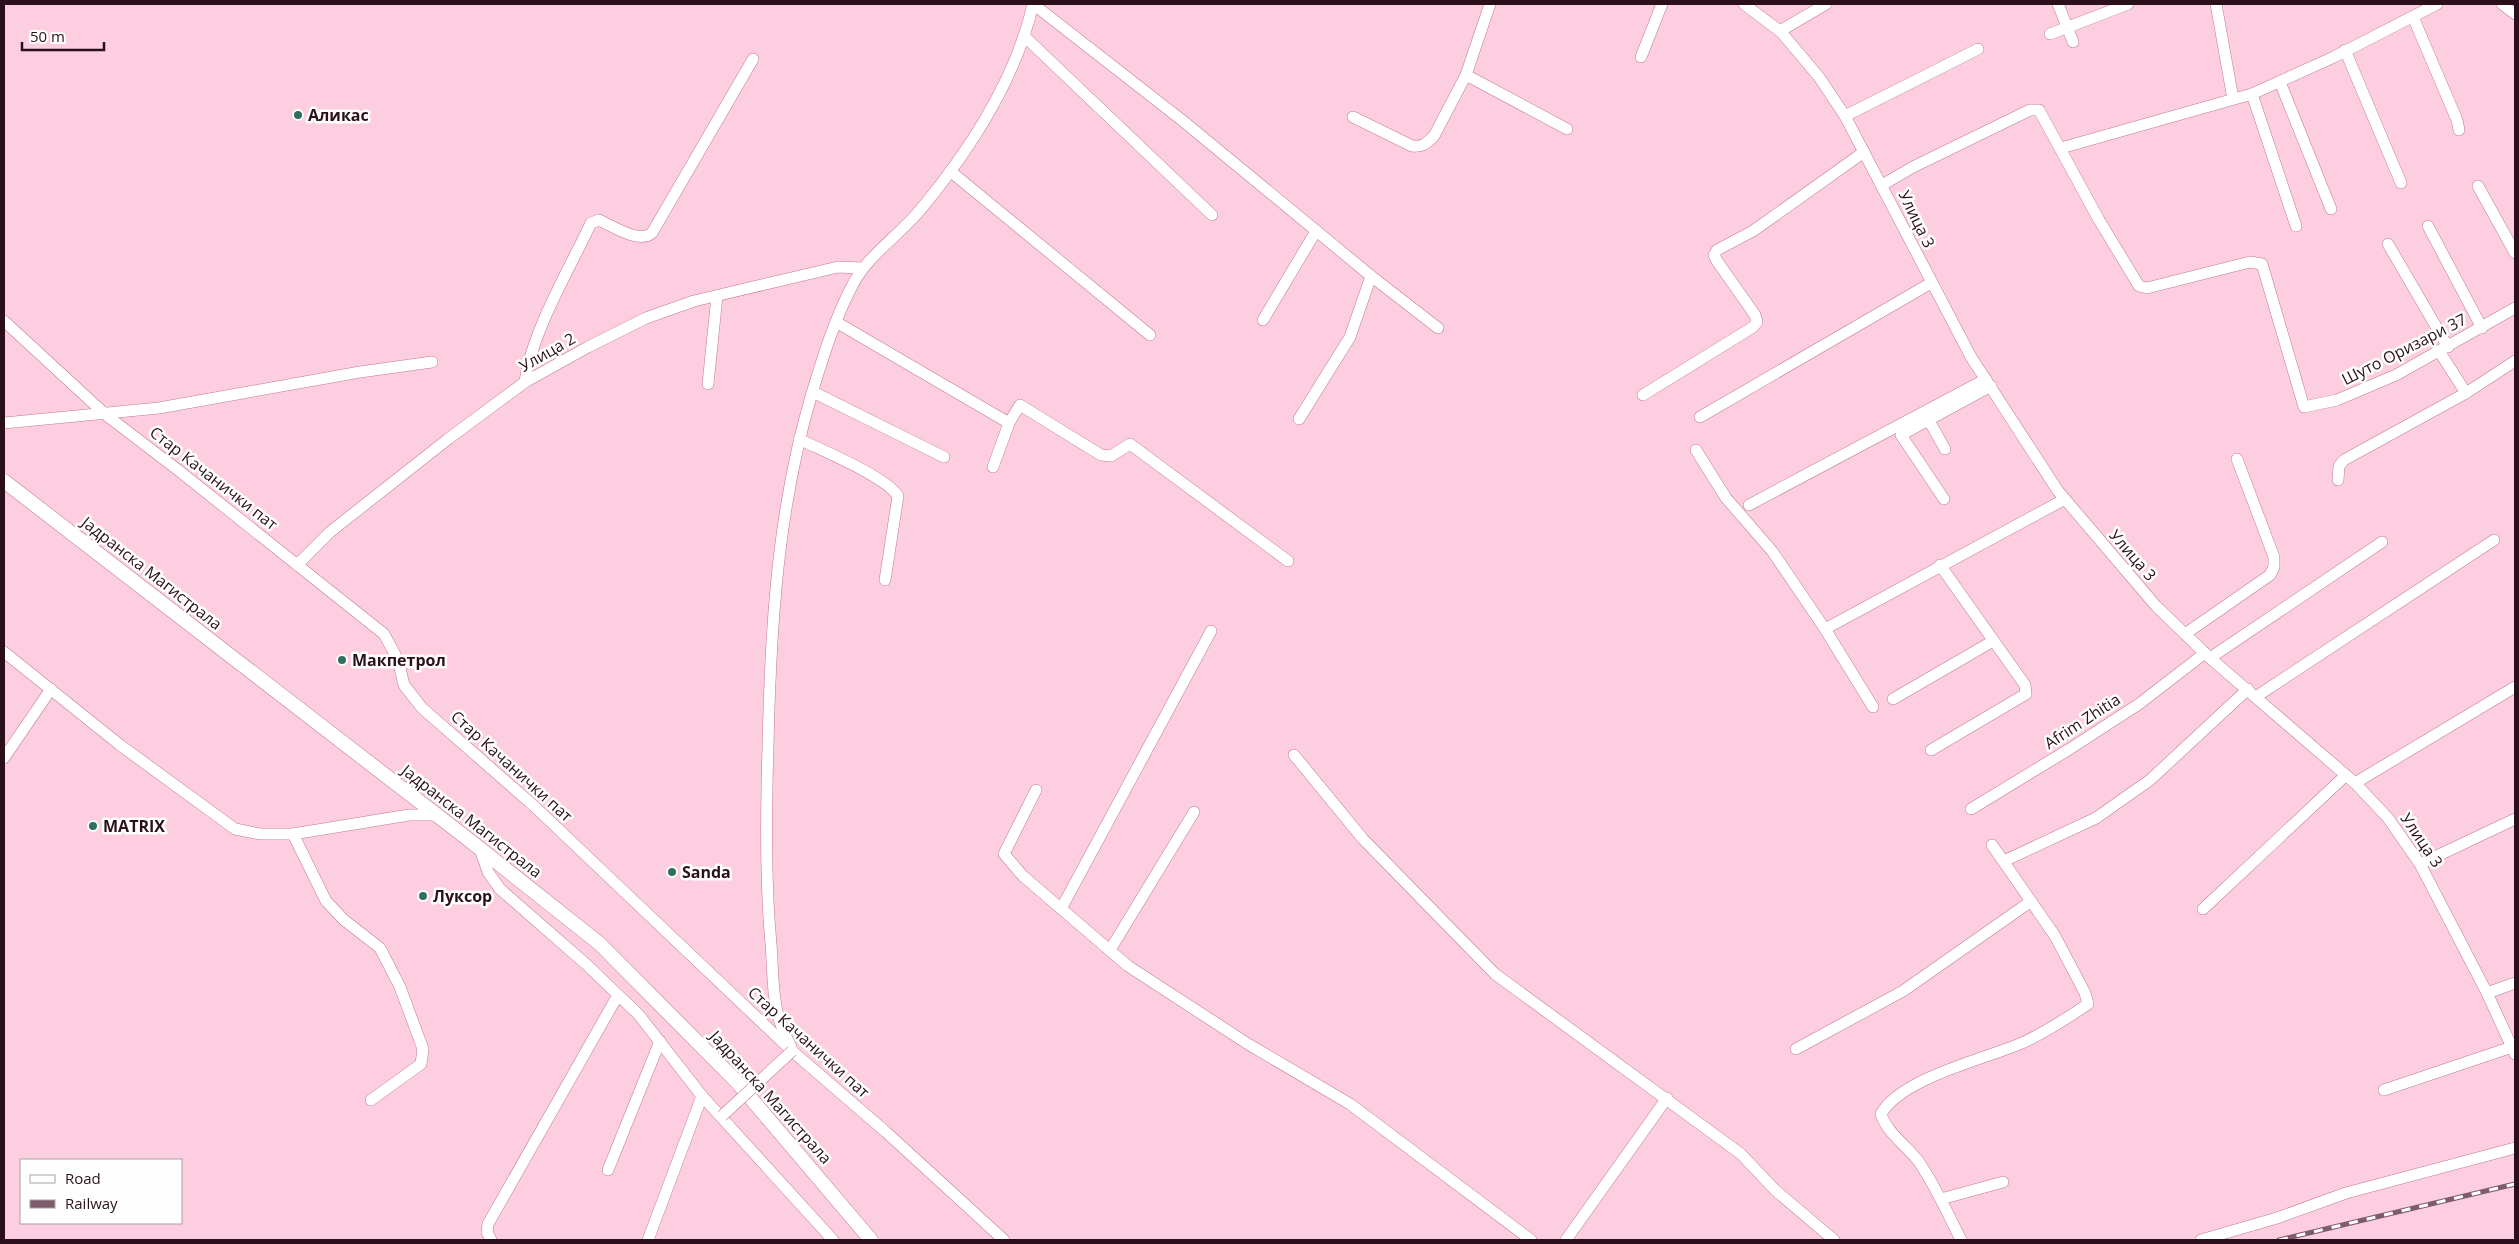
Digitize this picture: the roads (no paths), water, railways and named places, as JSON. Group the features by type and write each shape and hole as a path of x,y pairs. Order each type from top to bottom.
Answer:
{"street":[{"path":"722,1116 792,1051 779,1019 765,856 773,612 782,527 799,439 836,322 862,268 900,232 950,171 974,136 1004,85 1024,36 1033,4 1183,121 1371,276 1438,328"},
{"path":"1353,117 1412,146 1421,147 1434,136 1466,75 1490,4"},
{"path":"1641,57 1662,4"},
{"name":"Улица 3","path":"1744,4 1780,31 1819,77 1845,116 1971,357 2065,499 2150,600 2207,655 2252,692 2350,779 2388,818 2420,864 2487,993 2514,1050"},
{"path":"1780,31 1826,4"},
{"path":"2058,4 2065,26 2073,42"},
{"path":"2050,34 2065,26 2128,4"},
{"path":"2216,4 2233,99"},
{"path":"1882,185 1913,167 2035,109 2044,116 2061,148 2252,94 2437,4"},
{"path":"2502,4 2515,14"},
{"path":"2413,17 2457,120 2458,130"},
{"path":"1024,36 1212,215"},
{"path":"1845,116 1978,49"},
{"path":"2345,50 2401,184"},
{"path":"525,382 528,362 544,323 591,223 599,220 640,237 652,233 753,59"},
{"path":"1466,75 1567,128"},
{"path":"2280,82 2331,209"},
{"path":"2252,94 2296,226"},
{"name":"Шуто Оризари 37","path":"2061,148 2099,220 2139,286 2147,288 2250,262 2262,264 2304,407 2345,397 2396,375 2515,308"},
{"path":"1643,395 1752,327 1757,322 1755,315 1717,261 1714,255 1717,250 1752,231 1864,152"},
{"path":"950,171 1150,335"},
{"path":"2478,186 2515,254"},
{"path":"2428,226 2482,328"},
{"path":"1263,320 1316,231"},
{"path":"2388,244 2466,393"},
{"name":"Улица 2","path":"297,565 330,532 525,382 646,318 694,300 838,267 862,268"},
{"path":"1299,419 1350,337 1371,276"},
{"path":"1700,417 1931,283"},
{"path":"708,384 717,296"},
{"name":"Стар Качанички пат","path":"4,321 106,415 384,634 398,660 404,685 422,708 534,806 792,1051 886,1132 1004,1240"},
{"path":"836,322 1009,423"},
{"path":"2338,480 2339,466 2344,460 2466,393 2515,361"},
{"path":"4,423 106,415 159,408 360,372 432,362"},
{"path":"1944,499 1901,434 1989,382"},
{"path":"1749,505 1989,382"},
{"path":"813,392 944,457"},
{"path":"993,467 1009,423 1020,405 1101,455 1111,456 1130,444 1288,561"},
{"path":"1928,419 1945,449"},
{"path":"799,439 880,480 892,488 898,496 885,580"},
{"path":"1696,450 1726,498 1772,551 1825,629 1873,707"},
{"path":"2186,634 2270,575 2274,567 2274,557 2237,459"},
{"name":"Јадранска Магистрала","path":"4,481 600,944 737,1082 871,1240"},
{"path":"1825,629 1940,565 2065,499"},
{"path":"2004,861 2096,818 2150,780 2252,692 2494,540"},
{"name":"Afrim Zhitia","path":"1970,809 2068,750 2139,704 2207,655 2382,542"},
{"path":"1931,750 2026,694 2025,685 1940,565"},
{"path":"1061,909 1211,631"},
{"path":"1892,699 1994,641"},
{"path":"4,652 120,745 235,829 260,834 293,834 409,815 435,815"},
{"path":"2203,909 2350,779 2515,687"},
{"path":"4,758 51,689"},
{"path":"1294,755 1364,838 1495,974 1741,1154 1775,1190 1834,1240"},
{"path":"1036,790 1004,854 1022,876 1128,966 1248,1044 1350,1104 1531,1240"},
{"path":"1110,950 1194,812"},
{"path":"2420,864 2515,819"},
{"path":"293,834 326,901 344,920 380,948 400,987 423,1049 421,1064 371,1100"},
{"path":"1961,1240 1941,1199 1918,1162 1884,1123 1882,1114 1886,1106 1913,1087 1944,1071 1991,1055 2053,1028 2088,1004 2086,993 2060,945 1992,845"},
{"path":"480,849 488,872 500,889 618,994 660,1041 702,1096 833,1240"},
{"path":"1796,1049 1903,991 2030,902"},
{"path":"2487,993 2515,982"},
{"path":"491,1240 488,1224 618,994"},
{"path":"608,1170 660,1041"},
{"path":"2384,1090 2514,1050"},
{"path":"648,1240 702,1096"},
{"path":"1566,1240 1667,1098"},
{"path":"2201,1240 2277,1218 2346,1192 2515,1148"},
{"path":"1941,1199 2003,1182"}],"railway":[{"path":"2279,1240 2515,1184"}],"place":[{"name":"Аликас","path":"298,115"},
{"name":"Макпетрол","path":"342,660"},
{"name":"MATRIX","path":"93,826"},
{"name":"Sanda","path":"672,872"},
{"name":"Луксор","path":"423,896"}]}
